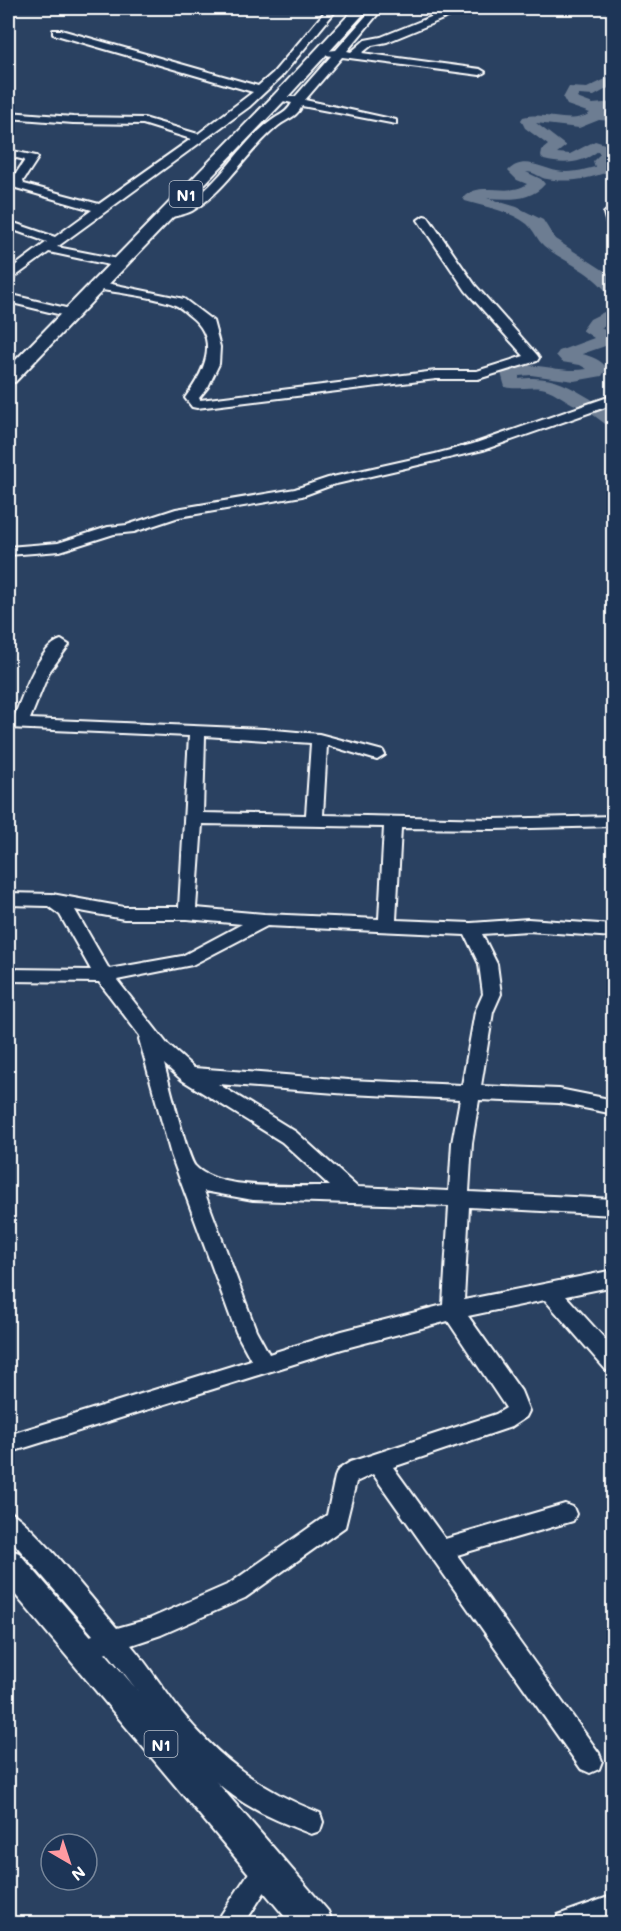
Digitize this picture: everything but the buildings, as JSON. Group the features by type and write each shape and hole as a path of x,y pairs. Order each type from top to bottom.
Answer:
{"highway":[{"name":"N1","path":"8,378 279,98 331,53 362,8"},
{"name":"N1","path":"8,1563 96,1645 267,1868 315,1923"}],"street":[{"path":"8,275 245,105 278,75 333,8"},
{"path":"165,215 187,209 226,177 233,164 275,123 292,114 302,94 331,53 378,8"},
{"path":"353,55 369,42 383,40 461,8"},
{"path":"57,32 259,90"},
{"path":"331,53 480,72"},
{"path":"279,98 392,122"},
{"path":"8,115 73,120 144,121 198,137"},
{"path":"216,127 245,133"},
{"path":"8,153 32,158 17,181 20,186 99,208"},
{"path":"614,211 610,213 614,227"},
{"path":"97,285 180,302 208,324 214,347 212,364 201,387 192,398 197,404 436,375 478,375 532,358 471,288 424,220"},
{"path":"8,224 50,244 119,263"},
{"path":"8,298 70,313"},
{"path":"8,550 60,547 113,530 129,529 176,513 297,493 328,482 437,459 614,399"},
{"path":"61,645 46,660 14,724 264,734 319,739 377,755"},
{"path":"187,913 197,732"},
{"path":"314,821 319,739"},
{"path":"194,818 393,823 614,821"},
{"path":"387,925 393,823"},
{"path":"8,899 52,900 124,913 187,913 264,920 471,929 528,925 614,931"},
{"path":"52,900 67,911 104,976 161,1050 189,1075 289,1137 352,1194"},
{"path":"8,975 104,976 186,962 264,920"},
{"path":"96,1645 153,1628 237,1591 337,1520 346,1477 358,1469 503,1421 518,1411 513,1397 453,1311 462,1143 484,1012 492,994 488,964 471,929"},
{"path":"69,976 96,987 126,1004"},
{"path":"146,1029 187,1170 246,1332 264,1364"},
{"path":"189,1075 349,1087 559,1096 614,1107"},
{"path":"187,1170 208,1185 253,1192 352,1194 614,1207"},
{"path":"8,1444 342,1340 453,1311 614,1278"},
{"path":"549,1291 614,1364"},
{"path":"377,1462 590,1761"},
{"path":"440,1550 565,1514"},
{"path":"8,1521 96,1645 149,1685 174,1720 217,1768 238,1786 264,1802 311,1822"},
{"path":"228,1923 267,1868"},
{"path":"567,1923 614,1908"}],"waterway":[{"path":"611,106 592,109 572,102 570,98 574,90 589,93 614,79"},
{"path":"614,117 596,115 588,121 579,123 546,118 528,120 530,125 558,146 550,150 549,157 571,159 583,155 595,146 603,148 609,154 601,161 603,169 576,177 548,175 547,172 539,169 524,168 516,171 522,177 537,184 528,191 511,195 486,193 471,198 511,210 537,223 536,225 549,242 588,266 609,282 614,290"},
{"path":"585,403 563,390 544,383 511,383 510,373 531,369 574,376 596,372 598,368 585,360 568,358 565,355 608,339 591,330 596,323 614,312"},
{"path":"597,411 614,422"}]}
